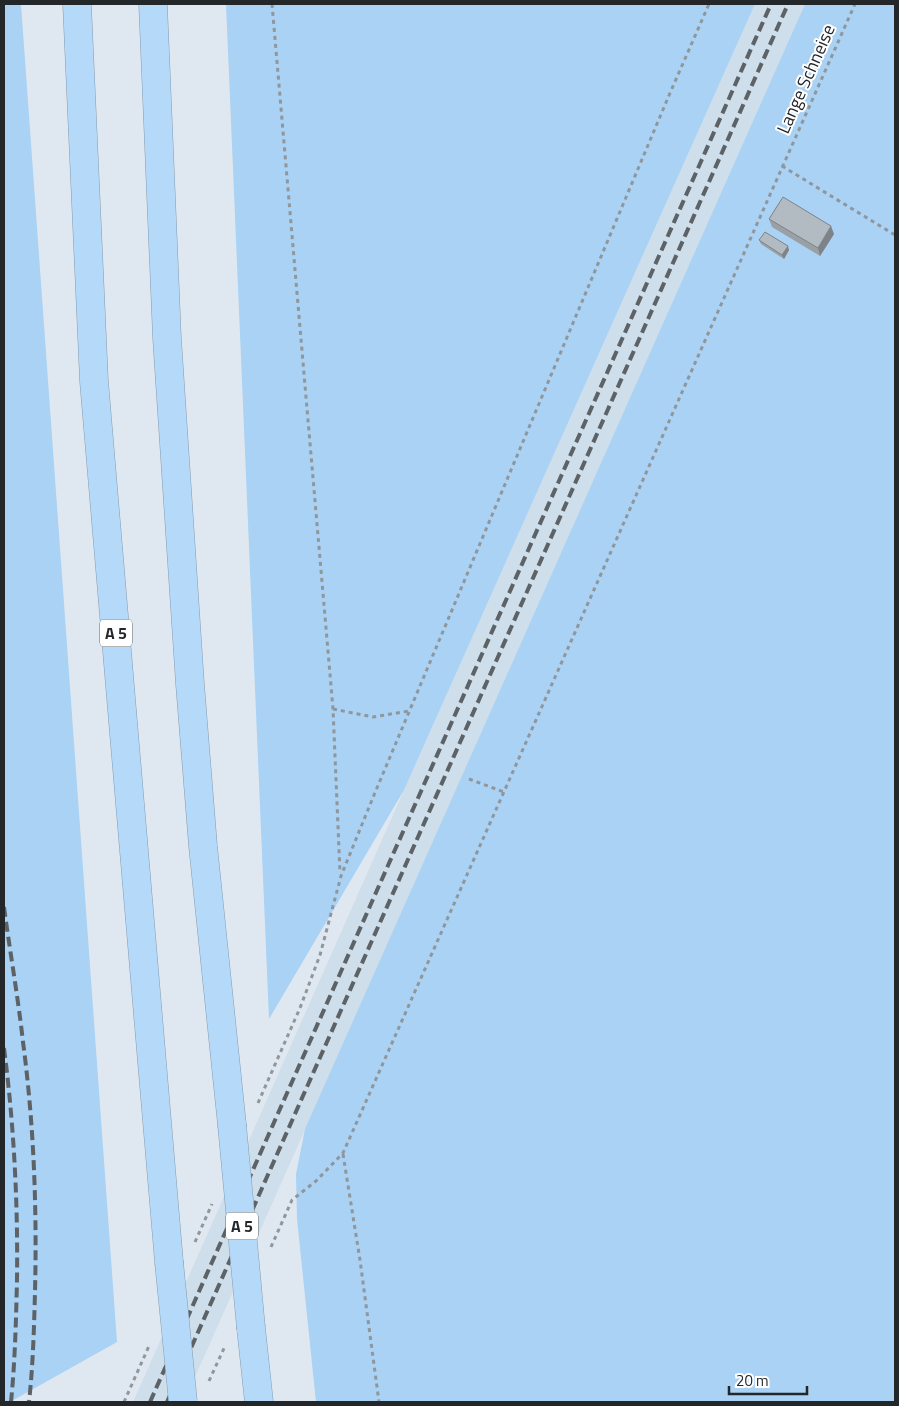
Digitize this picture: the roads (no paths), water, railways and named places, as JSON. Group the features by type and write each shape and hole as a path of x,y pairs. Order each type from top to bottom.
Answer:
{"highway":[{"name":"A 5","path":"77,4 94,381 169,1262 183,1402"},
{"name":"A 5","path":"153,4 167,338 190,684 203,846 259,1402"}],"railway":[{"path":"150,1402 771,4"},
{"path":"167,1402 788,4"},
{"path":"4,907 27,1073 34,1167 35,1292 29,1402"},
{"path":"4,1048 13,1135 17,1222 16,1326 11,1402"}]}
